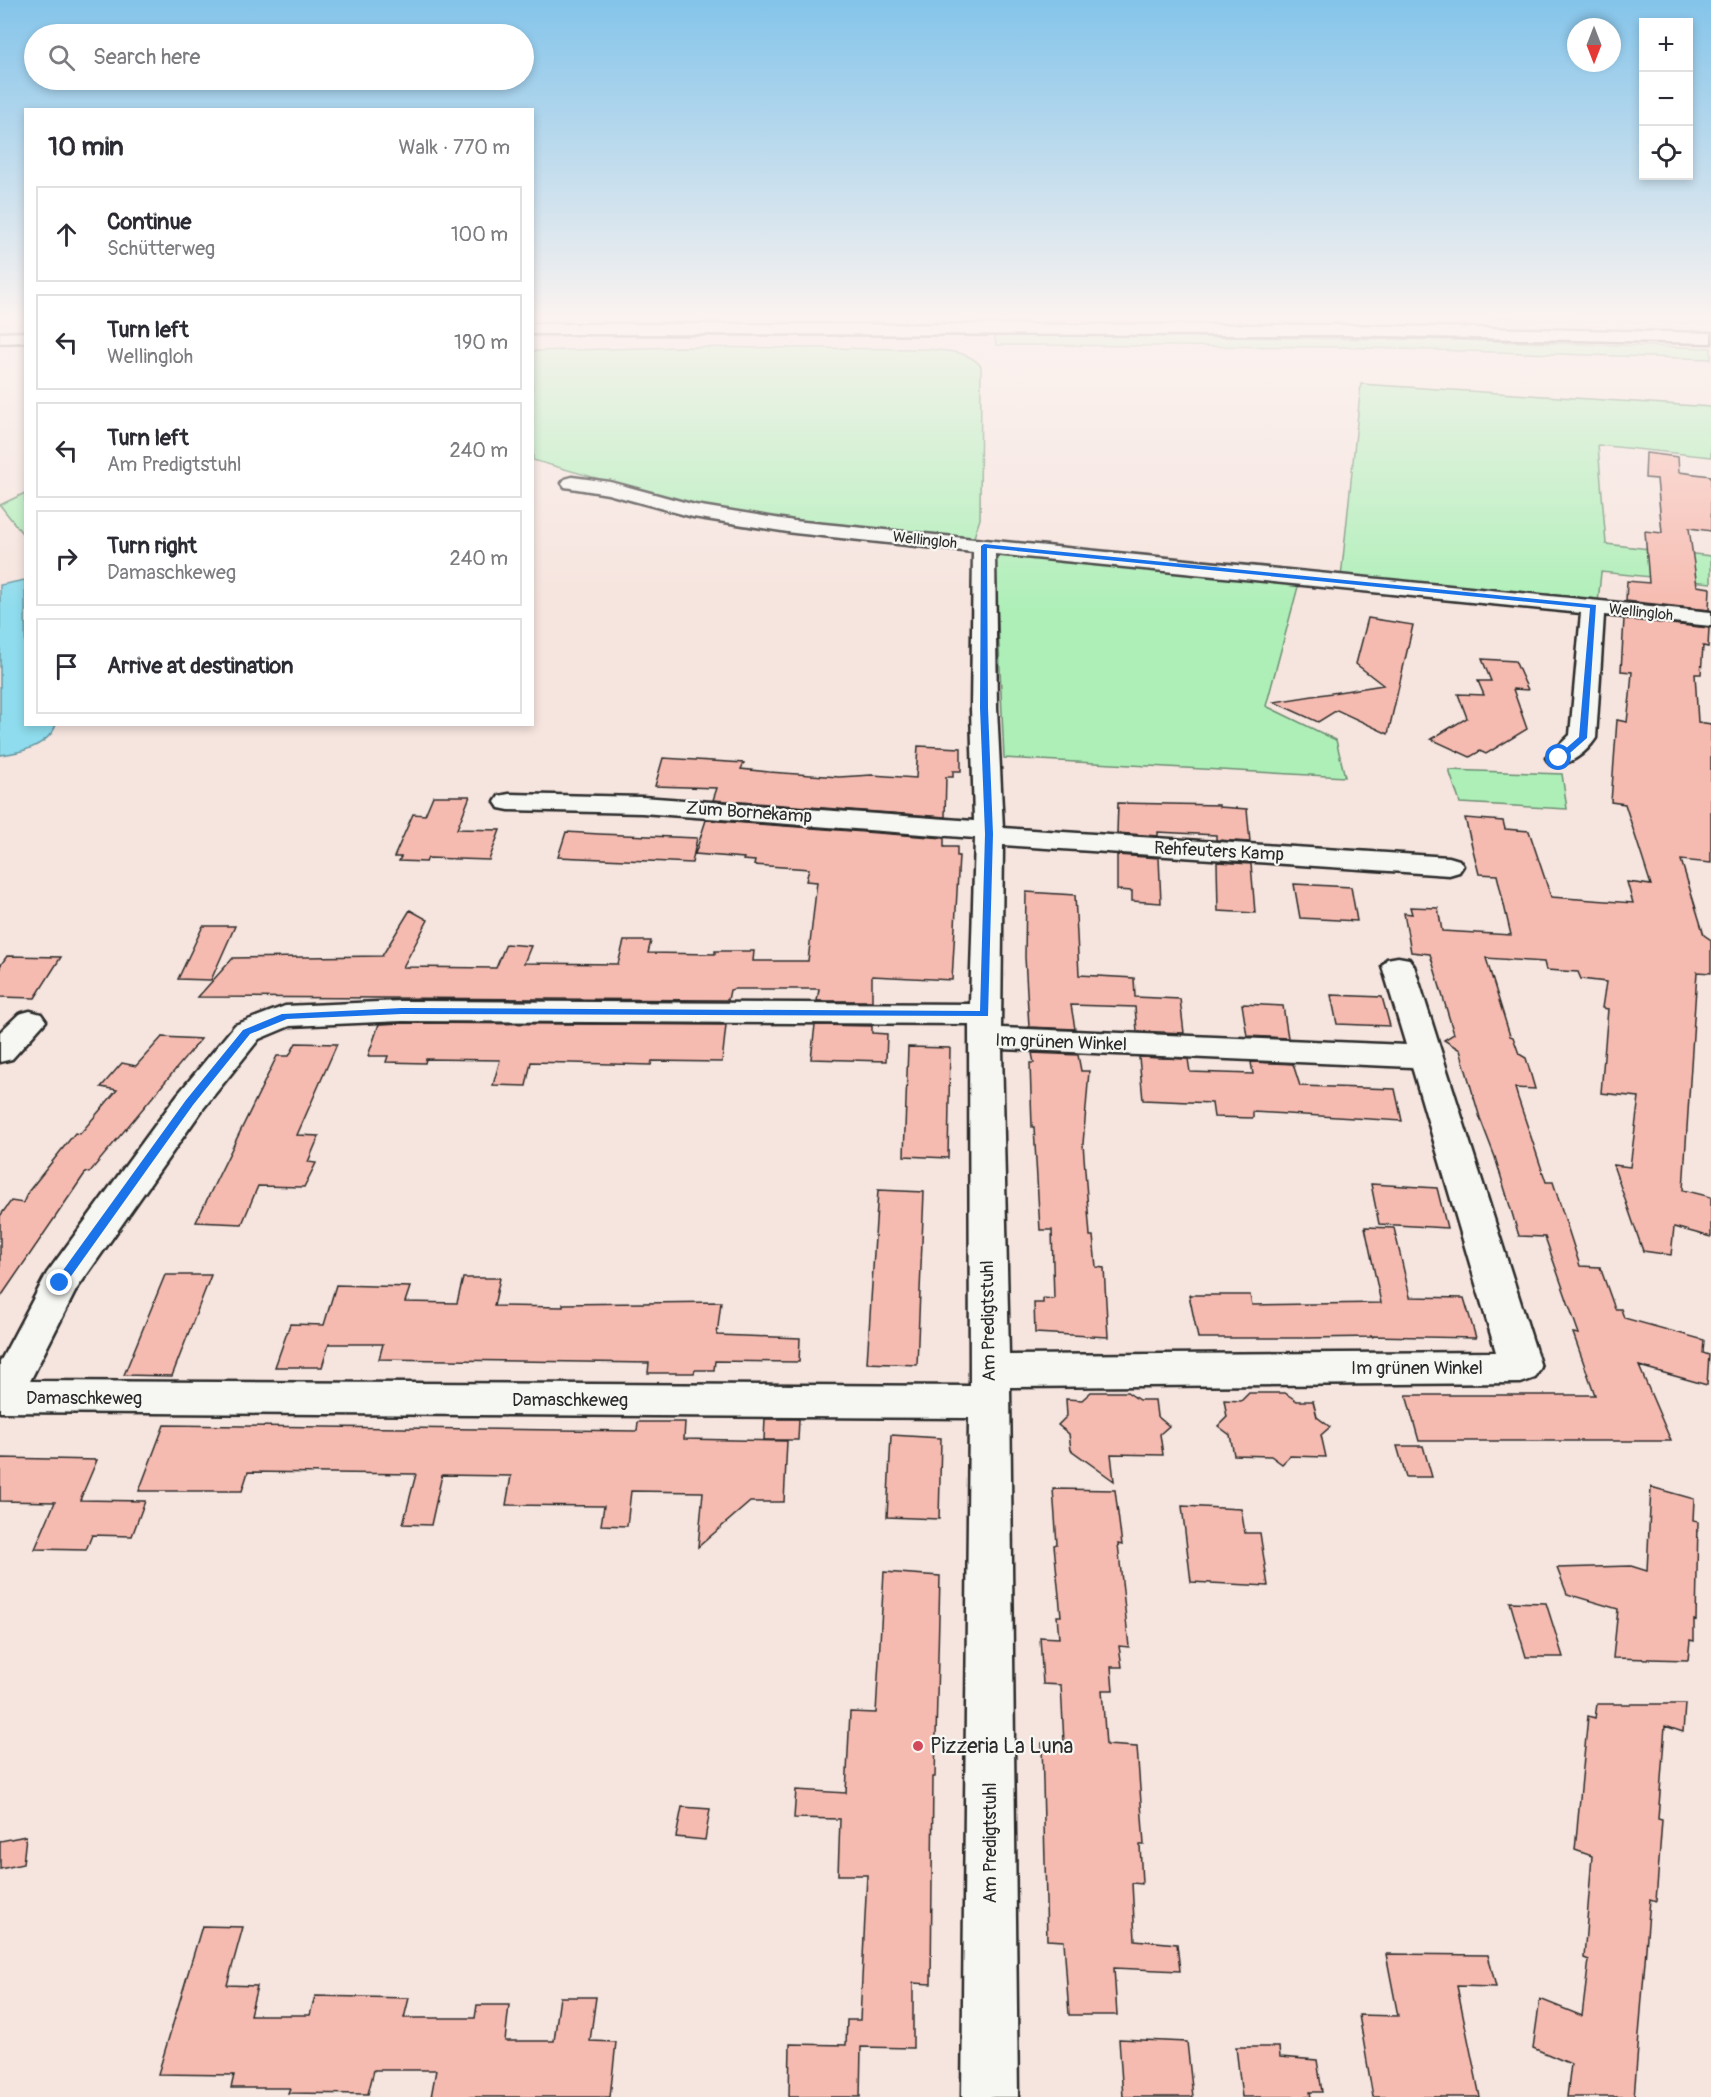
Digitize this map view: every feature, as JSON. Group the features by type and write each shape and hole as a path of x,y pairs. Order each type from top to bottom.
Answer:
{"main road":[{"name":"Wellingloh","path":"572,483 610,488 648,500 742,520 1711,619"},
{"name":"Am Predigtstuhl","path":"984,546 984,708 989,834 985,1026 989,1387 990,2097"},
{"path":"1559,758 1583,738 1593,607"},
{"name":"Zum Bornekamp","path":"508,802 642,805 967,828 989,834"},
{"name":"Rehfeuters Kamp","path":"989,834 1010,838 1449,866"},
{"name":"Im grünen Winkel","path":"989,1387 1521,1367 1398,966"},
{"name":"Damaschkeweg","path":"985,1026 425,1011 285,1016 247,1032 190,1102 60,1283 2,1397 989,1387"},
{"path":"0,1051 30,1021"},
{"name":"Im grünen Winkel","path":"985,1026 1426,1057"}],"green space":[{"path":"534,415 981,415 980,519 973,540 775,519 676,501 534,460"},
{"path":"1358,415 1711,415 1711,457 1598,445 1606,544 1711,556 1711,583 1601,572 1598,603 1341,578"},
{"path":"24,493 24,536 0,505"},
{"path":"1009,553 1299,583 1266,706 1336,740 1345,777 1004,758 995,557"},
{"path":"1449,770 1562,774 1567,809 1460,803"}],"water":[{"path":"24,580 24,726 55,726 47,738 40,743 24,750 0,755 0,585"}],"building":[{"path":"1646,453 1678,457 1679,472 1711,476 1711,531 1689,528 1697,586 1710,588 1709,610 1626,601 1627,581 1649,583 1645,531 1662,533 1657,479 1645,478"},
{"path":"1368,618 1413,625 1388,734 1337,710 1318,722 1274,702 1383,685 1356,664"},
{"path":"1624,619 1709,628 1708,647 1703,646 1701,674 1695,674 1698,722 1711,724 1711,863 1681,860 1704,935 1711,940 1711,973 1697,972 1683,1190 1711,1197 1711,1237 1674,1227 1671,1255 1643,1251 1613,1165 1630,1167 1639,1097 1601,1093 1608,1009 1602,1008 1606,982 1581,979 1578,972 1546,970 1544,962 1486,958 1510,1036 1513,1037 1519,1054 1526,1058 1535,1089 1515,1088 1518,1098 1546,1182 1553,1182 1580,1266 1600,1267 1615,1309 1621,1309 1624,1318 1704,1340 1703,1353 1709,1355 1707,1385 1639,1366 1671,1441 1419,1441 1406,1395 1595,1395 1573,1333 1579,1334 1545,1237 1519,1236 1460,1050 1444,1040 1454,1034 1430,954 1411,952 1404,913 1412,914 1410,907 1438,908 1442,931 1511,935 1497,875 1479,874 1465,818 1503,821 1505,829 1529,831 1551,897 1633,903 1627,882 1651,885 1625,804 1611,802 1617,720 1627,722 1632,672 1621,671"},
{"path":"1482,659 1515,661 1528,690 1513,689 1527,729 1486,754 1480,751 1470,757 1431,739 1467,718 1458,694 1484,695 1478,681 1491,681"},
{"path":"918,746 961,748 961,771 953,771 953,777 946,777 945,817 713,800 717,788 655,786 663,758 744,763 741,769 769,772 839,777 872,775 916,778"},
{"path":"433,796 470,796 457,829 500,830 489,860 428,858 426,862 399,861 401,857 394,857 413,814 425,815"},
{"path":"1118,803 1219,805 1219,807 1247,809 1250,842 1216,840 1216,835 1158,832 1158,836 1117,833"},
{"path":"706,820 944,838 944,847 957,847 957,856 959,856 952,980 872,976 872,1001 817,1001 819,989 734,989 730,990 728,1000 198,997 233,958 382,956 410,910 428,920 403,967 496,968 506,944 531,946 524,963 618,964 624,941 651,941 648,953 715,954 715,951 754,951 753,961 808,961 817,882 806,881 809,869 754,865 755,861 743,860 744,858 695,854"},
{"path":"566,832 697,838 692,863 558,857"},
{"path":"1117,855 1159,858 1161,903 1132,901 1132,891 1117,890"},
{"path":"1217,862 1251,864 1255,913 1218,911"},
{"path":"1294,884 1351,887 1357,921 1300,918"},
{"path":"1026,892 1075,895 1079,975 1134,978 1135,997 1180,999 1184,1033 1137,1031 1135,1007 1071,1005 1075,1029 1029,1027 1025,957"},
{"path":"203,926 235,926 211,980 178,979"},
{"path":"7,956 61,957 35,998 0,997 0,966"},
{"path":"1331,995 1382,997 1390,1026 1337,1024"},
{"path":"1242,1004 1283,1006 1288,1038 1247,1036"},
{"path":"379,1024 726,1025 722,1062 652,1061 651,1065 531,1062 526,1086 493,1085 500,1060 426,1059 425,1063 386,1062 388,1056 368,1056"},
{"path":"815,1025 872,1026 872,1033 887,1034 886,1061 811,1059"},
{"path":"162,1037 201,1039 89,1173 86,1172 0,1298 0,1216 11,1201 23,1203 28,1192 75,1133 80,1134 117,1090 101,1087 122,1063 136,1066"},
{"path":"296,1043 337,1044 297,1135 319,1136 308,1162 316,1163 304,1187 258,1186 242,1224 196,1222 277,1056 289,1056"},
{"path":"908,1047 950,1048 948,1158 904,1156"},
{"path":"1032,1053 1078,1055 1081,1071 1089,1071 1083,1144 1090,1236 1093,1236 1096,1267 1104,1268 1108,1337 1035,1333 1034,1303 1043,1303 1043,1298 1054,1299 1052,1230 1040,1230 1034,1127 1032,1127 1030,1063 1034,1063"},
{"path":"1139,1057 1188,1059 1190,1072 1253,1074 1251,1062 1293,1064 1300,1086 1395,1089 1402,1121 1253,1112 1253,1118 1214,1117 1212,1103 1143,1100"},
{"path":"1371,1184 1437,1188 1447,1228 1379,1224"},
{"path":"878,1190 924,1192 917,1365 867,1363"},
{"path":"1365,1227 1394,1228 1410,1297 1464,1298 1476,1338 1371,1336 1198,1338 1189,1295 1250,1295 1252,1305 1381,1303"},
{"path":"165,1275 211,1275 172,1376 124,1375"},
{"path":"463,1278 500,1278 494,1306 563,1307 563,1304 721,1302 717,1335 800,1338 799,1362 715,1361 714,1370 695,1370 694,1373 648,1373 649,1363 379,1359 383,1344 329,1344 322,1367 275,1367 290,1324 324,1325 336,1285 410,1287 405,1302 457,1303"},
{"path":"1091,1392 1127,1392 1139,1400 1155,1400 1157,1416 1169,1426 1160,1434 1163,1455 1111,1454 1114,1481 1071,1450 1069,1434 1058,1425 1067,1416 1066,1399 1082,1400"},
{"path":"1249,1393 1285,1393 1297,1401 1313,1401 1317,1417 1330,1427 1321,1435 1326,1457 1290,1456 1282,1464 1271,1456 1234,1455 1230,1435 1218,1426 1227,1417 1224,1400 1241,1401"},
{"path":"765,1419 799,1419 798,1440 764,1440"},
{"path":"638,1422 685,1422 684,1439 787,1441 784,1502 750,1502 698,1547 703,1492 631,1491 627,1526 601,1525 604,1506 506,1505 511,1476 442,1475 431,1525 403,1524 416,1474 248,1472 242,1491 139,1491 164,1425 637,1431"},
{"path":"891,1435 941,1438 939,1519 887,1517"},
{"path":"1397,1446 1423,1446 1432,1477 1406,1477"},
{"path":"0,1458 97,1460 80,1500 145,1501 132,1536 92,1535 86,1550 35,1549 55,1502 0,1501"},
{"path":"1651,1487 1694,1499 1693,1521 1698,1522 1696,1621 1694,1620 1694,1641 1690,1640 1688,1660 1613,1658 1618,1609 1567,1594 1557,1568 1631,1566 1647,1571"},
{"path":"1053,1489 1115,1490 1122,1545 1118,1544 1129,1647 1119,1646 1122,1667 1111,1667 1113,1690 1102,1690 1106,1745 1137,1747 1144,1845 1140,1845 1142,1884 1132,1883 1135,1940 1177,1944 1180,1971 1114,1968 1117,2015 1069,2015 1064,1941 1047,1940 1042,1743 1064,1743 1061,1685 1043,1684 1040,1637 1059,1638 1057,1616 1061,1616 1054,1545 1057,1544"},
{"path":"1182,1506 1241,1509 1245,1533 1260,1533 1268,1586 1191,1582"},
{"path":"884,1572 940,1576 935,1777 933,1777 931,1984 913,1983 913,2048 861,2047 860,2097 789,2097 790,2044 846,2045 847,2020 860,2020 867,1875 838,1875 840,1819 794,1818 796,1790 846,1793 850,1712 876,1713"},
{"path":"1510,1602 1546,1603 1563,1657 1526,1657"},
{"path":"1597,1704 1685,1704 1683,1732 1665,1726 1658,1819 1662,1820 1656,1901 1650,1899 1634,2097 1567,2097 1571,2064 1533,2048 1540,1999 1582,2016 1589,1960 1584,1958 1592,1856 1575,1850 1588,1716 1595,1718"},
{"path":"682,1807 710,1809 705,1840 676,1837"},
{"path":"26,1836 23,1864 0,1869 0,1841"},
{"path":"202,1926 243,1927 227,1985 257,1986 250,2015 310,2015 315,1996 409,1998 404,2018 475,2018 477,2005 509,2005 505,2041 554,2041 560,1997 596,1997 590,2041 616,2042 610,2097 431,2097 436,2070 374,2070 368,2094 288,2093 290,2088 231,2088 234,2075 158,2074"},
{"path":"1386,1954 1488,1955 1496,1987 1457,1986 1480,2097 1373,2097 1359,2015 1398,2016"},
{"path":"1119,2039 1187,2042 1193,2097 1123,2097"},
{"path":"1236,2047 1279,2047 1280,2057 1317,2060 1322,2092 1310,2092 1311,2097 1242,2097"}],"place":[{"name":"Pizzeria La Luna","path":"918,1746"}],"route":[{"path":"60,1283 190,1102 247,1032 285,1016 402,1011 554,1010 985,1014 989,834 984,708 984,546 1593,607 1583,738 1559,758"}]}
